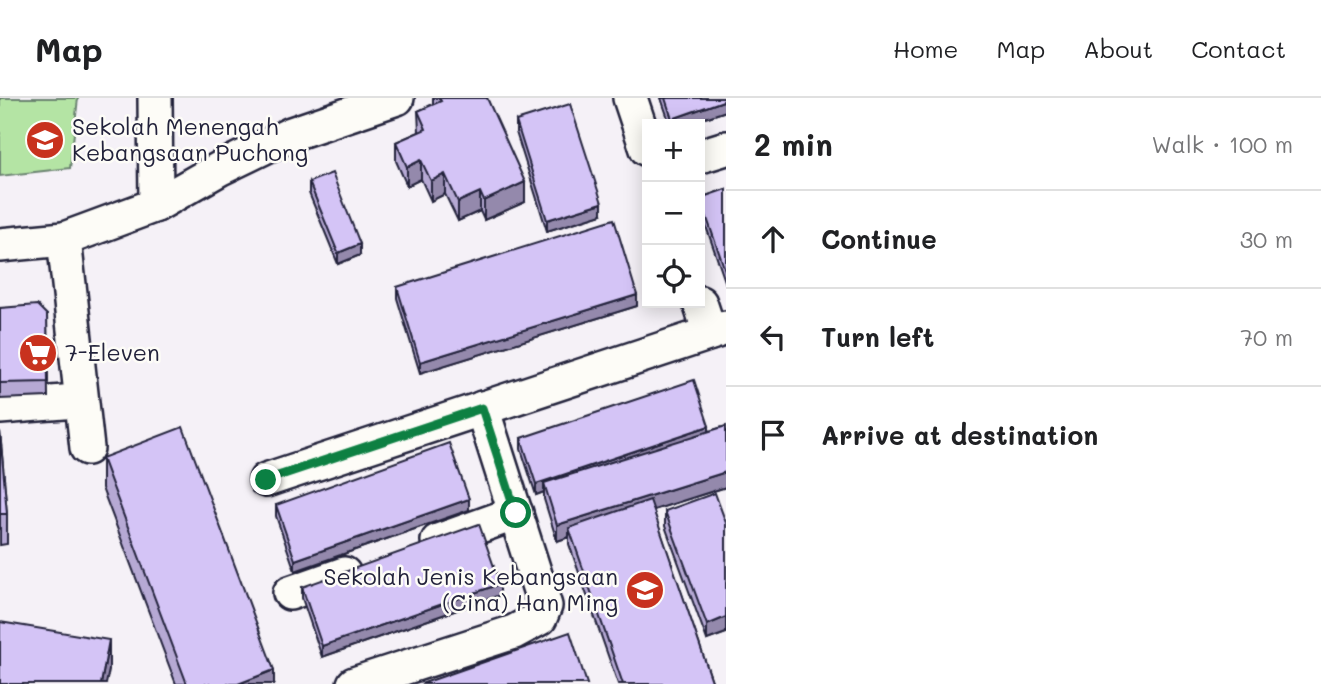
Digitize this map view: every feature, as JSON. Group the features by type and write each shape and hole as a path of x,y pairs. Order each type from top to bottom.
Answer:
{"street":[{"path":"155,98 156,205"},
{"path":"0,245 64,239 156,205 219,169 291,134 397,98"},
{"path":"630,98 642,134"},
{"path":"705,154 726,148"},
{"path":"64,239 87,448"},
{"path":"266,480 482,408 712,321"},
{"path":"0,407 64,402"},
{"path":"354,684 514,632 540,618 545,606 482,408"},
{"path":"415,549 516,513"},
{"path":"290,593 378,562"}],"green space":[{"name":"Sekolah Menengah Kebangsaan Puchong","path":"0,98 78,98 70,168 0,176"}],"building":[{"path":"439,98 487,98 525,182 484,201 480,192 458,202 445,174 431,181 421,160 407,167 396,142 426,129 418,111 441,101"},
{"path":"665,98 726,98 726,100 672,119"},
{"path":"570,104 602,203 547,220 516,121"},
{"path":"332,173 360,244 338,253 309,182"},
{"path":"726,189 726,273 705,212 705,196"},
{"path":"614,219 637,295 420,362 397,287"},
{"path":"37,305 47,315 48,382 0,383 0,308"},
{"path":"694,380 709,426 536,484 521,438"},
{"path":"726,426 726,472 557,525 544,483"},
{"path":"183,427 274,670 238,684 187,684 102,458"},
{"path":"0,431 7,514 0,514"},
{"path":"449,443 469,499 295,560 276,505"},
{"path":"715,493 726,523 726,617 707,625 665,511"},
{"path":"650,500 713,684 623,684 569,528"},
{"path":"479,524 500,584 322,646 302,587"},
{"path":"0,622 109,640 101,684 0,684"},
{"path":"570,632 587,684 421,684"}],"place":[{"name":"Sekolah Menengah Kebangsaan Puchong","path":"45,140"},
{"name":"7-Eleven","path":"38,353"},
{"name":"Sekolah Jenis Kebangsaan (Cina) Han Ming","path":"645,590"}],"route":[{"path":"266,480 482,408 516,513"}]}
